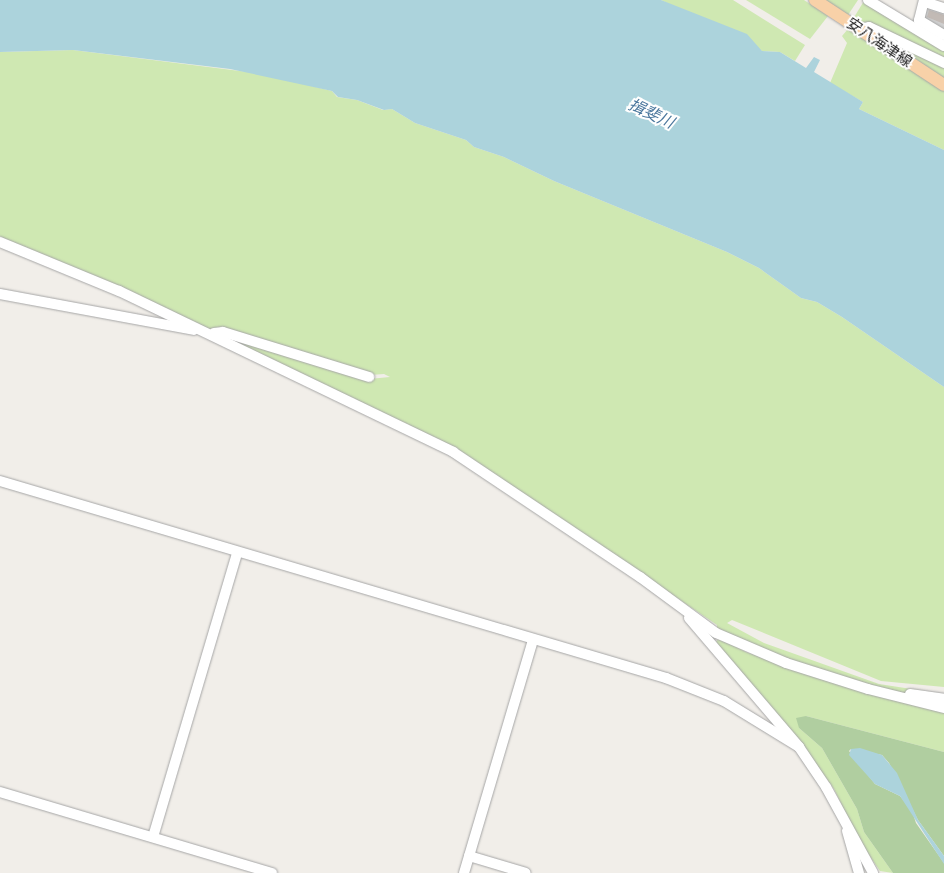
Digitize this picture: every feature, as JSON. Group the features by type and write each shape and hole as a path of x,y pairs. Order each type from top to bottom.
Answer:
{"main road":[{"name":"安八海津線","path":"815,0 944,85"}],"street":[{"path":"868,0 944,46"},
{"path":"944,8 924,1 919,20 944,35"},
{"path":"858,29 869,27 944,63"},
{"path":"0,242 119,291 453,452 678,605 716,633 786,663 896,696 944,708"},
{"path":"0,294 209,333 223,332 370,377"},
{"path":"0,481 237,553 666,678 724,701 799,747"},
{"path":"153,837 237,553"},
{"path":"678,605 799,747 846,824 873,873"},
{"path":"464,873 533,640"},
{"path":"896,696 904,693 944,699"},
{"path":"0,792 272,873"},
{"path":"846,824 848,845 859,873"},
{"path":"469,856 526,873"}],"shaded area":[{"path":"925,5 944,11 944,30 921,19"}],"green space":[{"path":"661,0 733,0 805,45 795,61 780,52 762,51"},
{"path":"746,0 804,0 828,16 810,39"},
{"path":"823,0 858,0 848,15"},
{"path":"864,1 944,49 944,59 853,19"},
{"path":"848,29 944,91 944,150 859,109 863,102 830,83 847,43 842,36"},
{"path":"870,32 944,66 944,79"},
{"path":"73,50 263,74 332,91 337,97 357,100 383,110 392,109 415,123 466,140 474,147 504,157 554,181 727,252 759,268 801,298 817,302 842,317 944,387 944,687 881,681 732,620 727,623 764,643 879,684 944,694 944,697 884,691 786,659 717,628 717,625 455,448 222,336 369,379 390,377 384,374 370,375 210,330 122,288 0,237 0,52"},
{"path":"719,638 746,652 862,692 944,712 944,752 806,716 799,728 822,748 857,809 864,832 893,873 880,871 860,842 834,789 794,734 716,642"},
{"path":"806,716 944,752 944,856 918,820 889,763 882,755 851,749 849,751 875,784 900,796 912,811 916,823 944,863 944,873 893,873 864,832 857,809 822,748 799,728 796,718"}],"water":[{"name":"揖斐川","path":"0,0 661,0 747,34 762,51 780,52 806,68 814,57 820,60 814,72 863,102 859,109 944,150 944,387 842,317 817,302 801,298 759,268 727,252 554,181 504,157 474,147 466,140 415,123 392,109 384,110 357,100 338,97 332,91 230,69 73,50 0,52"},
{"path":"860,748 882,755 897,773 918,820 944,856 944,864 900,796 875,784 849,755 851,749"}],"building":[{"path":"929,10 944,15 944,24 927,17"}]}
